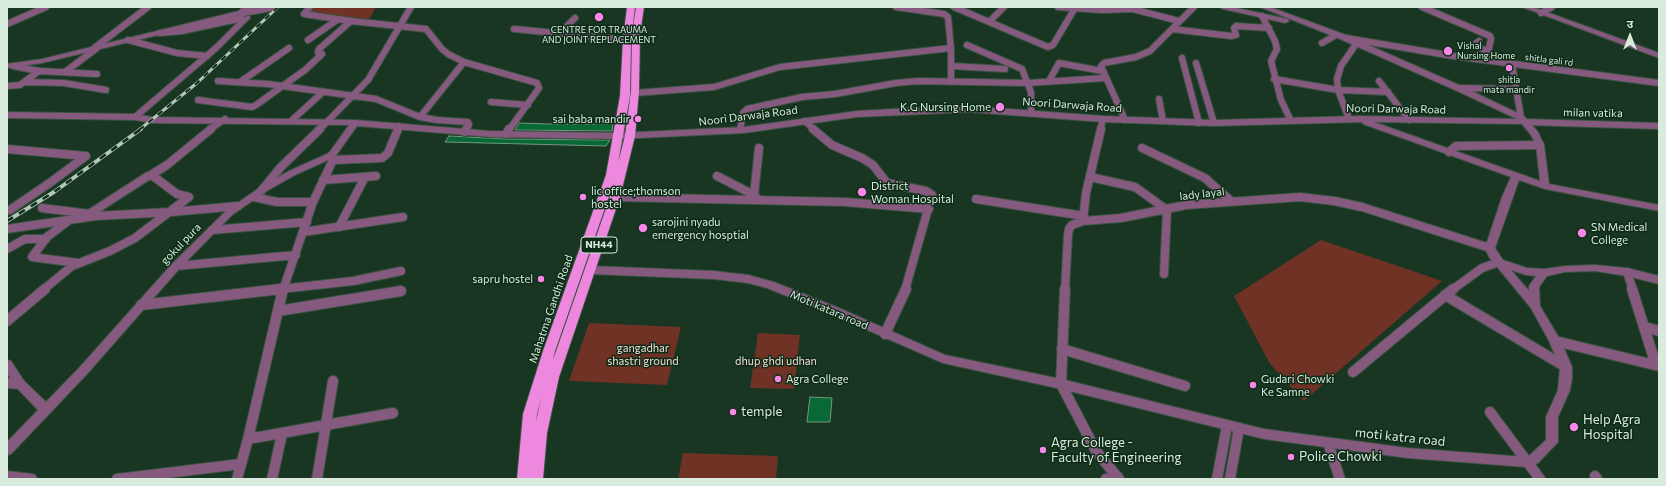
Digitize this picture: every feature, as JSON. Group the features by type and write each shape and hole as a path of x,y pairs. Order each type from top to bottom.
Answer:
{"highway":[{"name":"Mahatma Gandhi Road","path":"524,479 530,414 548,352 625,136 627,40 631,7"},
{"name":"Mahatma Gandhi Road","path":"536,479 540,433 551,384 615,197 625,136 635,94 636,34 640,7"}],"street":[{"path":"7,24 46,7"},
{"path":"65,72 128,21 148,7"},
{"path":"136,117 239,27 245,15 255,7"},
{"path":"10,66 42,61 154,34 245,15 272,7"},
{"path":"310,7 304,14 337,20 426,29 442,49 448,54 464,62 537,84 539,88 506,134"},
{"path":"262,190 280,168 306,144 372,75 398,27 411,7"},
{"path":"896,7 938,13 948,17 951,48 951,82"},
{"path":"954,7 990,21 1042,45 1051,47 1075,8"},
{"path":"990,21 1004,7"},
{"path":"1058,7 1102,10 1128,8 1179,21"},
{"path":"1125,120 1105,78 1101,66 1104,63 1136,57 1150,51 1194,7"},
{"path":"1223,7 1308,25"},
{"path":"1264,7 1340,36 1458,88 1523,120 1535,134 1540,144 1545,186"},
{"path":"1422,7 1490,36 1491,39 1488,52 1492,61"},
{"path":"1526,7 1659,56"},
{"path":"1541,13 1552,7"},
{"path":"1262,16 1277,46 1271,61 1274,79 1280,100 1291,121"},
{"path":"559,34 575,18"},
{"path":"308,40 337,20"},
{"path":"198,100 254,106 305,70 322,54 318,52 319,49 350,21"},
{"path":"1172,29 1231,36 1236,35 1234,28 1236,26 1269,28"},
{"path":"514,29 627,40"},
{"path":"1322,43 1340,36"},
{"name":"shitla gali rd","path":"1340,36 1512,64 1659,83"},
{"path":"128,40 177,52 207,56"},
{"path":"1479,41 1474,45 1488,52"},
{"path":"1349,119 1338,90 1337,79 1338,74 1356,44"},
{"path":"967,45 1022,68 1030,92 1031,113"},
{"path":"240,82 289,48"},
{"path":"635,94 714,87 787,66 951,48"},
{"path":"1182,58 1199,122"},
{"path":"420,117 464,62"},
{"path":"1049,81 1059,63 1102,71"},
{"path":"1196,63 1214,123"},
{"path":"1512,64 1523,120"},
{"path":"10,66 39,70 96,74"},
{"path":"951,66 1005,69"},
{"path":"7,86 19,86 39,70"},
{"path":"740,130 743,113 747,109 802,97 835,94 896,83 1028,83 1105,78"},
{"path":"1274,79 1338,90 1388,92"},
{"path":"218,81 268,84 353,96 387,103 420,117 437,120 468,122 469,125 465,132"},
{"path":"1379,81 1409,120"},
{"path":"25,82 64,83 106,90"},
{"path":"1458,88 1516,89"},
{"path":"291,121 323,92"},
{"path":"1159,99 1163,121"},
{"path":"491,102 528,105"},
{"name":"Noori Darwaja Road","path":"7,115 136,117 152,120 225,119 326,122 506,134 625,136 740,130 857,114 970,109 1103,119 1214,123 1349,119 1523,120"},
{"path":"42,208 92,215 144,177 151,176 167,165 195,141 225,119"},
{"path":"1103,119 1090,177 1084,218 1072,225 1069,229 1068,235 1061,384 1096,451 1119,478"},
{"path":"1359,119 1545,186 1659,208"},
{"name":"milan vatika","path":"1523,120 1659,126"},
{"path":"804,121 832,145 862,158 873,165 887,183 930,193 932,195 907,286 885,334"},
{"path":"237,479 248,439 283,290 313,202 324,180 332,158 355,123"},
{"path":"332,158 382,158 388,153 399,126"},
{"path":"1449,152 1456,146 1540,144"},
{"path":"756,197 759,148"},
{"path":"1142,148 1205,178 1231,201"},
{"path":"7,149 86,156 51,182 10,210 7,210"},
{"name":"gokul pura","path":"7,450 46,410 176,266 238,206 292,173 332,158"},
{"path":"7,321 70,268 78,263 122,246 171,212 189,197 177,194 151,176"},
{"path":"324,180 376,176"},
{"path":"717,176 756,197"},
{"path":"1516,176 1507,197 1490,248 1493,255 1536,306 1555,341 1566,367 1564,390 1552,417 1552,442 1538,455 1526,462"},
{"path":"339,227 365,177"},
{"path":"1090,177 1135,188 1167,210 1164,274"},
{"path":"254,197 277,202 313,202"},
{"path":"615,197 756,197 929,209"},
{"name":"lady layal","path":"976,199 1084,218 1116,218 1167,210 1186,205 1300,197 1334,201 1362,207 1490,248"},
{"path":"7,229 92,215 171,212 238,206"},
{"path":"303,232 403,217"},
{"path":"69,220 46,239 32,256 78,263"},
{"path":"212,230 307,222"},
{"path":"7,249 25,239 46,239"},
{"path":"176,266 296,255"},
{"path":"1353,372 1445,295 1482,268 1499,262 1519,270 1544,273 1565,269 1595,268 1627,272 1659,280"},
{"name":"Moti katara road","path":"591,270 714,275 748,279 784,290 943,359 1061,384"},
{"path":"141,305 353,281 401,271"},
{"path":"1627,272 1644,328 1658,365"},
{"path":"1536,306 1534,286 1544,273"},
{"path":"278,311 401,290"},
{"path":"1445,295 1566,367"},
{"path":"1644,328 1659,331"},
{"path":"1555,341 1658,365"},
{"path":"1062,349 1185,386"},
{"path":"7,364 20,384 46,410"},
{"path":"317,479 333,381"},
{"path":"7,383 20,384"},
{"name":"moti katra road","path":"1061,384 1233,427 1328,443 1408,453 1526,462"},
{"path":"1490,412 1540,479"},
{"path":"248,439 393,413"},
{"path":"1217,479 1233,427"},
{"path":"1230,479 1233,427"},
{"path":"272,479 282,434"},
{"path":"1328,443 1340,479"},
{"path":"117,479 241,464"},
{"path":"7,476 32,479"},
{"path":"1106,479 1119,478"}],"green space":[{"path":"314,7 376,7 368,21 308,13"},
{"path":"1321,240 1442,281 1304,401 1270,364 1234,296"},
{"name":"gangadhar shastri ground","path":"589,323 681,327 667,385 569,381"},
{"name":"dhup ghdi udhan","path":"758,333 800,335 794,389 750,388"},
{"path":"683,453 778,456 776,479 678,479"}],"building":[{"path":"519,123 613,124 612,131 515,130"},
{"path":"449,136 506,139 610,140 606,146 445,142"},
{"path":"810,397 832,398 830,422 807,422"}],"railway":[{"path":"139,130 197,83 278,7"},
{"path":"7,221 54,192 141,129"}],"place":[{"name":"CENTRE FOR TRAUMA AND JOINT REPLACEMENT","path":"599,17"},
{"name":"Vishal Nursing Home","path":"1448,51"},
{"name":"shitla mata mandir","path":"1509,68"},
{"name":"K.G Nursing Home","path":"1000,107"},
{"name":"sai baba mandir","path":"638,119"},
{"name":"District Woman Hospital","path":"862,192"},
{"name":"lic office;thomson hostel","path":"583,197"},
{"name":"sarojini nyadu emergency hosptial","path":"643,228"},
{"name":"SN Medical College","path":"1582,233"},
{"name":"sapru hostel","path":"541,279"},
{"name":"Agra College","path":"778,379"},
{"name":"Gudari Chowki Ke Samne","path":"1253,385"},
{"name":"temple","path":"733,412"},
{"name":"Help Agra Hospital","path":"1574,427"},
{"name":"Agra College - Faculty of Engineering","path":"1043,450"},
{"name":"Police Chowki","path":"1291,457"}]}
